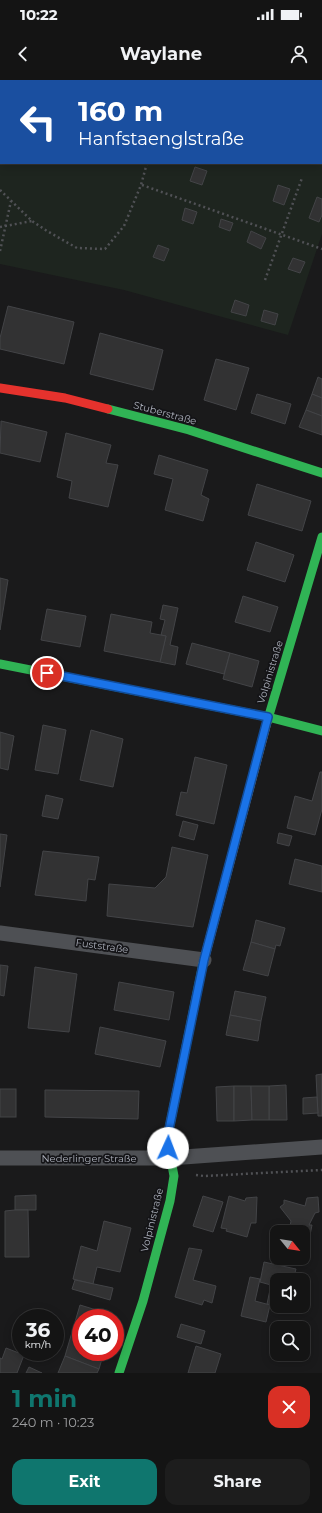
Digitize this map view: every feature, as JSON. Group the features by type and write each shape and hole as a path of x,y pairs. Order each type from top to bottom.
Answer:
{"street":[{"name":"Stuberstraße","path":"0,388 65,398 189,430 322,473"},
{"name":"Volpinistraße","path":"119,1373 143,1301 170,1201 174,1176 167,1139 204,960 268,717 322,537"},
{"path":"0,664 268,717 322,731"},
{"name":"Fuststraße","path":"0,933 204,960"},
{"name":"Nederlinger Straße","path":"0,1158 170,1158 322,1147"}],"path":[{"path":"0,190 32,221 77,248 105,249 124,226 142,185 147,164"},
{"path":"265,280 302,178"},
{"path":"142,185 322,249"},
{"path":"0,251 12,200"},
{"path":"0,227 32,221"},
{"path":"192,1174 204,1176 322,1170"}],"shaded area":[{"path":"0,164 322,164 322,234 288,335 124,290 0,264"}],"building":[{"path":"195,167 207,171 202,185 190,181"},
{"path":"278,185 290,189 284,205 273,201"},
{"path":"317,197 322,199 322,215 319,222 309,218"},
{"path":"185,208 197,212 193,224 182,220"},
{"path":"221,219 233,223 230,231 219,227"},
{"path":"251,231 266,238 261,249 247,242"},
{"path":"158,245 169,249 164,261 153,257"},
{"path":"293,258 305,262 300,273 288,269"},
{"path":"235,300 249,305 246,316 231,312"},
{"path":"8,306 74,322 64,364 0,349 0,338"},
{"path":"264,310 278,314 275,325 261,321"},
{"path":"100,333 163,350 153,390 90,374"},
{"path":"216,359 249,368 236,410 204,400"},
{"path":"318,377 322,379 322,398 312,394"},
{"path":"257,394 291,404 285,424 251,413"},
{"path":"312,394 322,398 322,416 306,410"},
{"path":"306,410 322,416 322,435 299,427"},
{"path":"1,421 47,432 40,462 0,453"},
{"path":"66,433 111,445 106,463 118,465 108,507 69,498 72,481 57,477"},
{"path":"159,455 208,470 201,495 209,499 203,521 165,510 173,479 154,474"},
{"path":"257,484 311,501 302,531 248,515"},
{"path":"256,542 294,555 285,582 247,570"},
{"path":"0,578 8,580 0,630"},
{"path":"243,596 278,607 270,632 235,622"},
{"path":"163,605 178,608 170,645 178,647 175,665 160,662 166,636 161,635 165,620 160,619"},
{"path":"47,609 86,616 80,647 41,640"},
{"path":"111,614 152,622 150,633 166,636 160,662 104,651"},
{"path":"192,643 230,653 224,674 186,664"},
{"path":"230,653 259,661 252,687 223,679"},
{"path":"43,725 66,730 58,774 35,770"},
{"path":"91,730 123,739 113,787 80,780"},
{"path":"0,732 14,736 8,770 0,768"},
{"path":"195,757 227,765 214,824 176,815 181,792 187,793"},
{"path":"320,772 322,772 322,809 315,835 287,828 295,796 312,801"},
{"path":"46,795 63,799 58,819 42,816"},
{"path":"183,821 198,825 194,840 179,836"},
{"path":"279,833 292,836 289,846 277,843"},
{"path":"0,834 7,835 0,887"},
{"path":"172,847 208,855 193,927 107,916 109,884 155,888 166,877"},
{"path":"43,851 99,857 95,880 88,879 86,901 35,895"},
{"path":"295,859 322,866 322,892 289,884"},
{"path":"256,920 285,928 280,946 276,945 275,949 251,942"},
{"path":"251,942 275,949 268,976 243,970"},
{"path":"0,965 8,966 4,996 0,995"},
{"path":"35,967 77,974 69,1032 28,1028"},
{"path":"119,982 174,992 169,1020 114,1010"},
{"path":"235,991 266,997 261,1021 230,1015"},
{"path":"230,1015 261,1021 258,1041 226,1035"},
{"path":"100,1027 166,1041 160,1067 95,1054"},
{"path":"322,1074 322,1116 318,1116 316,1075"},
{"path":"286,1085 287,1120 269,1120 269,1086"},
{"path":"234,1086 234,1121 217,1121 216,1087"},
{"path":"234,1086 251,1086 252,1120 234,1121"},
{"path":"251,1086 269,1086 269,1120 252,1120"},
{"path":"0,1089 16,1089 16,1117 0,1117"},
{"path":"45,1090 139,1091 138,1119 45,1117"},
{"path":"317,1097 318,1113 303,1114 303,1098"},
{"path":"36,1195 36,1210 15,1210 15,1196"},
{"path":"203,1196 223,1202 213,1232 193,1226"},
{"path":"229,1196 245,1201 246,1198 257,1197 256,1223 251,1223 247,1237 221,1228"},
{"path":"318,1197 319,1212 315,1213 309,1225 290,1225 291,1221 280,1207 284,1204 284,1200 305,1206 307,1198"},
{"path":"28,1210 29,1257 5,1257 5,1211"},
{"path":"104,1221 131,1228 120,1272 97,1267 93,1284 73,1279 81,1246 97,1251"},
{"path":"189,1248 202,1250 193,1280 216,1286 212,1303 204,1300 202,1305 175,1297"},
{"path":"264,1262 270,1263 270,1265 296,1269 295,1273 270,1273 270,1285 260,1282"},
{"path":"250,1277 260,1279 255,1301 270,1305 266,1322 241,1316"},
{"path":"75,1280 113,1288 110,1300 72,1289"},
{"path":"270,1290 270,1305 267,1304"},
{"path":"80,1305 93,1309 79,1309"},
{"path":"181,1324 205,1331 201,1344 177,1337"},
{"path":"72,1332 72,1359 65,1356"},
{"path":"196,1346 221,1354 215,1373 188,1373"},
{"path":"6,1348 12,1350 12,1361 22,1361 17,1373 0,1373 0,1358 2,1359"},
{"path":"65,1356 72,1359 72,1361 78,1361 99,1369 97,1373 58,1373"},
{"path":"78,1361 101,1361 99,1369"},
{"path":"29,1367 42,1373 26,1373"}],"traffic: fast":[{"path":"108,409 189,430 322,473"},
{"path":"267,722 322,537"},
{"path":"0,664 268,717 322,731"},
{"path":"119,1373 143,1301 170,1201 174,1176 167,1139 203,964"}],"traffic: slow":[{"path":"203,964 267,722"}],"traffic: jam":[{"path":"0,388 65,398 108,409"}],"route":[{"path":"47,673 268,717 204,960 167,1139 168,1148"}]}
